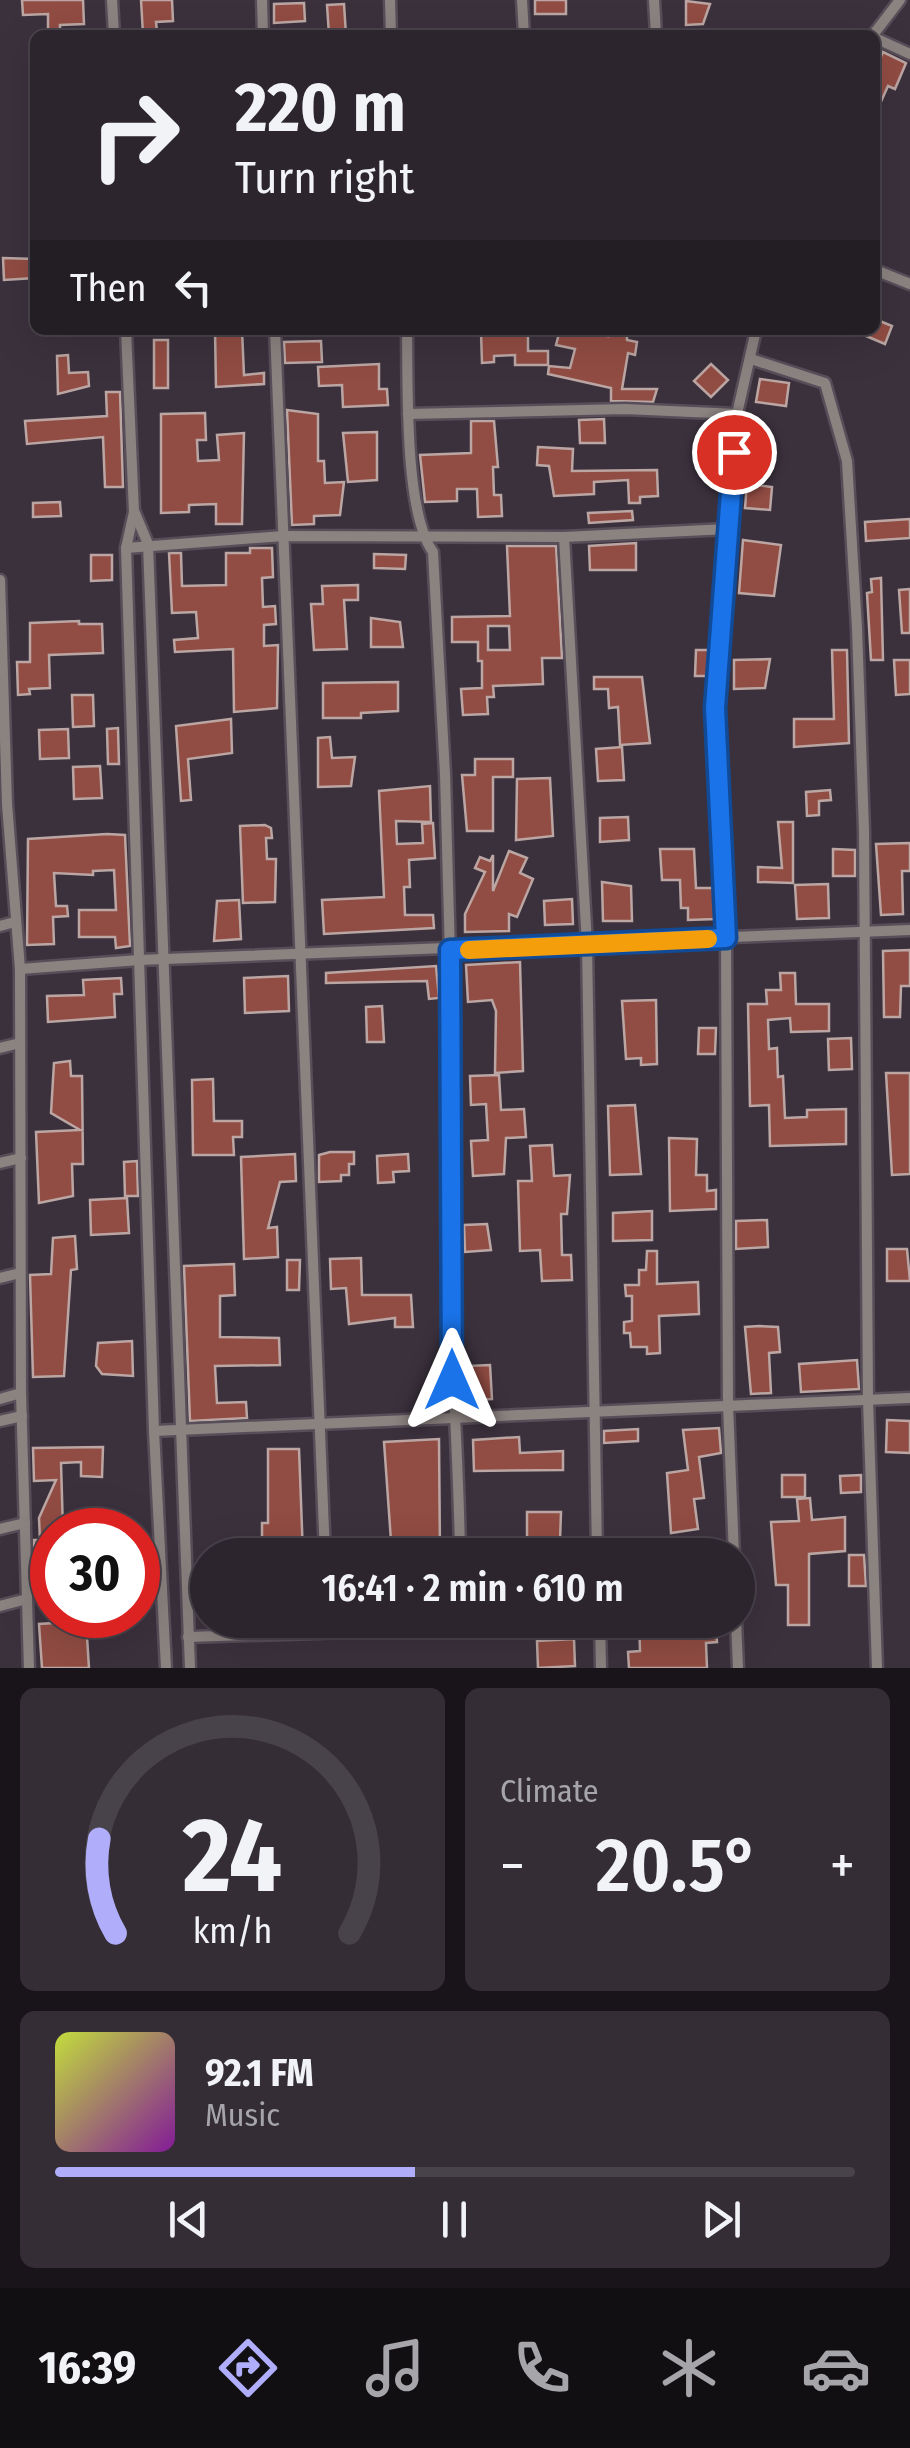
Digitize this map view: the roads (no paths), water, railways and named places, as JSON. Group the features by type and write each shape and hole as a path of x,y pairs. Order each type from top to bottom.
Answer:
{"street":[{"path":"112,0 114,30"},
{"path":"262,0 263,30"},
{"path":"390,0 391,30"},
{"path":"522,0 524,30"},
{"path":"654,0 656,30"},
{"path":"878,30 900,0"},
{"path":"880,39 910,54"},
{"path":"880,272 910,284"},
{"path":"126,335 134,512 126,548 154,1431 166,1668"},
{"path":"275,335 323,1538"},
{"path":"407,335 408,414 420,535 432,552 450,950 454,1100 449,1154 452,1416 459,1538"},
{"path":"733,1538 728,1405 726,938 715,708 737,414 755,335"},
{"path":"752,359 825,383 847,461 864,830 868,1400 877,1668"},
{"path":"408,414 625,409 737,414"},
{"path":"134,512 148,544 190,1668"},
{"path":"126,548 283,536 564,537 727,528"},
{"path":"564,537 586,944 597,1538"},
{"path":"0,580 4,806 20,969 21,1393 29,1668"},
{"path":"0,926 16,922"},
{"path":"20,969 139,960 910,930"},
{"path":"0,1048 20,1043"},
{"path":"0,1163 21,1158"},
{"path":"0,1278 20,1273"},
{"path":"0,1398 21,1393"},
{"path":"154,1431 319,1420 910,1398"},
{"path":"0,1422 22,1416"},
{"path":"0,1530 25,1523"},
{"path":"0,1606 27,1599"},
{"path":"600,1638 601,1668"},
{"path":"737,1638 738,1668"}]}
